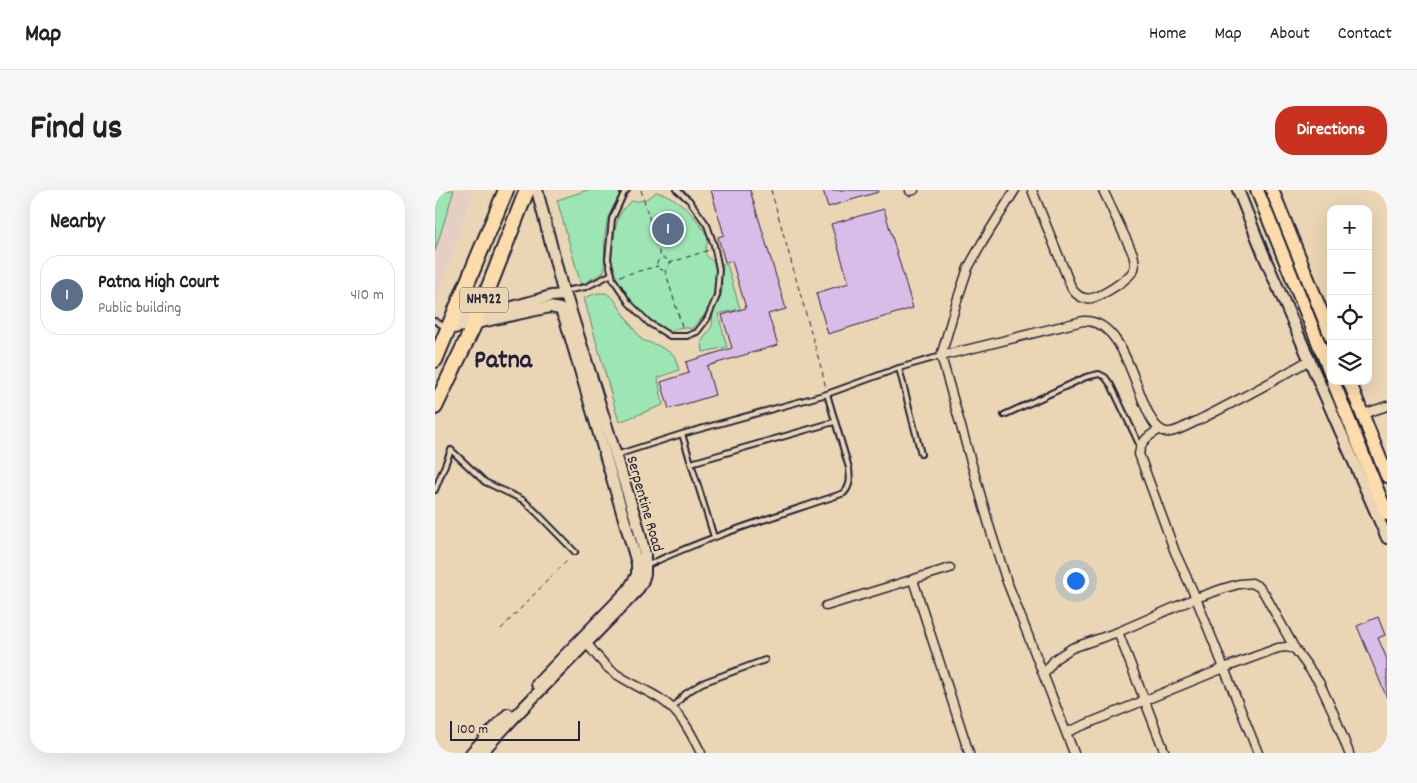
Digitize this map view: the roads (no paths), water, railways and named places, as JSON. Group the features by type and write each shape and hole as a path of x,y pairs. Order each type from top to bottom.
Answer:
{"highway":[{"name":"NH922","path":"435,360 506,190"},
{"name":"NH922","path":"435,406 476,321 527,190"}],"main road":[{"path":"1257,190 1327,364"},
{"path":"1273,190 1327,326"},
{"path":"1335,385 1387,514"},
{"path":"1351,385 1387,476"}],"street":[{"name":"Serpentine Road","path":"481,753 584,640 636,592 645,566 645,554 638,526 610,458 567,299 563,294 537,190"},
{"path":"1015,190 968,268 941,356 991,532 1013,598 1074,753"},
{"path":"1032,190 1073,289 1076,295 1083,298 1093,298 1125,280 1134,268 1133,254 1103,190"},
{"path":"1238,190 1265,258 1387,538"},
{"path":"476,321 551,296 563,294"},
{"path":"450,324 550,307 560,309 565,319 610,458 612,476 640,577"},
{"path":"941,356 1083,320 1092,320 1108,331 1120,346 1131,367 1148,413 1159,430"},
{"path":"1258,753 1196,598 1175,552 1139,454 1140,446 1147,437 1159,430 1169,432 1188,425 1254,392 1323,354"},
{"path":"1363,414 1387,406"},
{"path":"826,606 950,568"},
{"path":"913,580 969,753"},
{"path":"1044,674 1055,659 1067,650 1118,632 1196,598 1239,584 1252,583 1264,593 1295,649 1323,690 1349,753"},
{"path":"1118,632 1165,753"},
{"path":"471,753 584,640 609,670 622,679 663,700 678,714 701,753"},
{"path":"1067,732 1224,668 1279,648 1295,649"}],"lane":[{"path":"627,190 612,219 608,259 612,276 629,303 649,323 670,336 687,336 697,332 707,319 717,296 719,269 715,248 707,226 689,200 677,190"},
{"path":"563,294 612,276"},
{"path":"435,321 450,324"},
{"path":"610,458 682,434 827,394 899,368 941,356"},
{"path":"899,368 921,454"},
{"path":"1004,415 1086,377 1099,374 1105,377 1111,385 1140,446"},
{"path":"645,566 714,537 844,493 851,481 849,468 827,394"},
{"path":"691,463 835,422"},
{"path":"682,434 714,537"},
{"path":"435,490 451,450 485,482 523,500 575,552"},
{"path":"672,709 685,694 702,683 765,660"}],"place":[{"name":"Patna High Court","path":"668,229"}],"district":[{"name":"Patna","path":"503,361"}]}
